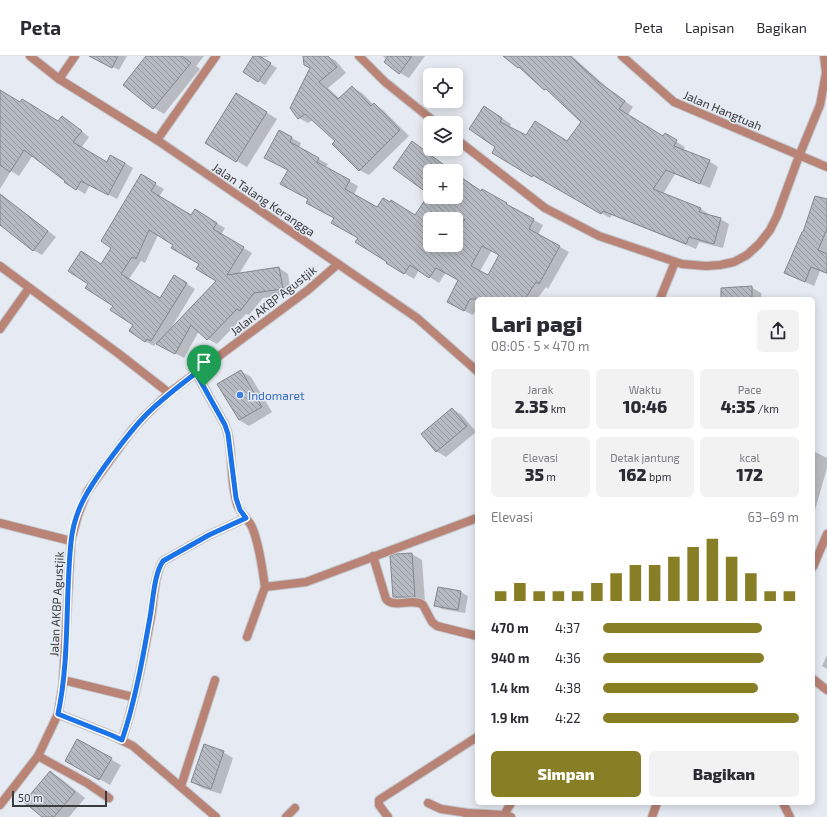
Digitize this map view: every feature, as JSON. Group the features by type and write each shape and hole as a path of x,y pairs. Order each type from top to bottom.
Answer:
{"street":[{"name":"Jalan Talang Kerangga","path":"30,56 59,79 157,140 417,318 475,368"},
{"path":"59,79 75,56"},
{"path":"157,140 216,56"},
{"path":"359,56 385,82 427,116"},
{"name":"Jalan Hangtuah","path":"622,56 674,102 827,167"},
{"path":"463,144 545,208 599,236 682,264 720,265 734,262 747,255 759,244 770,230 777,216 820,105 826,73 824,56"},
{"path":"661,297 674,262"},
{"name":"Jalan AKBP Agustjik","path":"0,805 38,756 58,714 63,680 71,540 81,504 90,487 132,430 169,393 308,290 338,264"},
{"path":"0,266 169,393"},
{"path":"0,329 29,288"},
{"path":"196,373 225,425 228,434 236,498 240,510 251,526 259,549 265,587 247,637"},
{"path":"122,740 144,653 156,583 161,564 167,558 192,544 246,518"},
{"path":"265,587 306,582 475,519"},
{"path":"0,523 71,540"},
{"path":"815,562 827,534"},
{"path":"374,556 388,602 421,603 432,622 437,626 475,636"},
{"path":"63,680 133,697"},
{"path":"181,786 215,680"},
{"path":"815,681 827,690"},
{"path":"58,714 111,735 133,746 216,817"},
{"path":"388,817 379,805 379,800 475,738"},
{"path":"38,756 82,780 109,798"},
{"path":"428,803 467,815 508,816 511,805"},
{"path":"652,817 656,805"},
{"path":"784,805 790,817"},
{"path":"286,817 294,808"}],"building":[{"path":"89,56 118,56 112,68"},
{"path":"146,56 182,56 191,63 153,109 123,85"},
{"path":"253,56 259,56 271,63 258,82 243,72"},
{"path":"303,56 328,56 337,67 319,82 338,99 352,86 371,106 374,103 400,130 359,171 332,144 335,141 305,114 298,119 290,108 310,68 304,65"},
{"path":"388,56 412,56 399,74 384,62"},
{"path":"503,56 570,56 600,83 625,101 619,109 663,136 665,133 677,140 674,146 710,160 700,184 666,170 653,189 701,208 699,212 721,218 714,244 689,237 686,244 603,211 601,214 533,175 532,177 492,153 495,147 469,129 484,106 502,118 500,122 526,135 535,121 567,141 581,122 546,89 544,90 519,67 518,68"},
{"path":"0,90 20,102 22,99 58,121 62,116 82,131 73,142 107,162 110,155 125,163 108,195 81,181 76,190 24,150 10,172 0,165"},
{"path":"236,93 267,112 236,162 205,143"},
{"path":"279,130 292,137 290,142 319,158 317,162 350,180 345,189 377,207 383,198 390,202 391,200 415,215 423,203 463,204 463,179 481,191 482,189 534,219 529,229 560,246 539,284 536,282 526,297 475,297 475,299 470,299 464,311 447,302 458,280 436,268 429,278 410,265 404,274 355,242 358,238 331,223 334,218 306,203 308,199 280,184 288,170 264,158","holes":["482,246 499,255 488,275 471,266"]},
{"path":"412,141 423,149 423,156 432,156 443,164 423,164 423,190 393,168"},
{"path":"141,174 156,183 151,191 191,215 195,209 217,223 213,229 244,247 227,275 279,267 283,289 254,293 240,311 237,309 207,340 191,325 175,354 156,344 216,281 196,269 199,264 171,248 173,245 149,230 136,259 132,257 121,274 160,298 174,275 187,283 151,341 147,339 145,342 129,331 133,325 110,310 113,306 85,288 88,284 68,271 81,251 101,264 111,248 101,241"},
{"path":"0,194 48,231 33,251 0,225"},
{"path":"815,196 827,199 827,229 818,250 827,254 827,273 811,267 805,282 784,273 803,232"},
{"path":"752,286 752,297 721,297 721,288"},
{"name":"Indomaret","path":"241,370 262,407 239,420 217,384"},
{"path":"452,408 467,426 436,452 421,434"},
{"path":"412,553 415,597 393,597 390,556 395,554"},
{"path":"438,587 461,591 458,610 434,606"},
{"path":"77,739 112,758 99,780 65,761"},
{"path":"204,744 224,751 211,789 191,782"},
{"path":"50,771 75,792 54,817 42,817 24,802"}],"place":[{"name":"Indomaret","path":"240,395"}],"route":[{"path":"196,373 204,386 225,425 230,440 236,498 240,510 246,518 209,535 163,561 161,564 156,583 144,653 122,740 58,714 63,683 71,540 81,504 87,492 132,430 169,393 196,373"}]}
